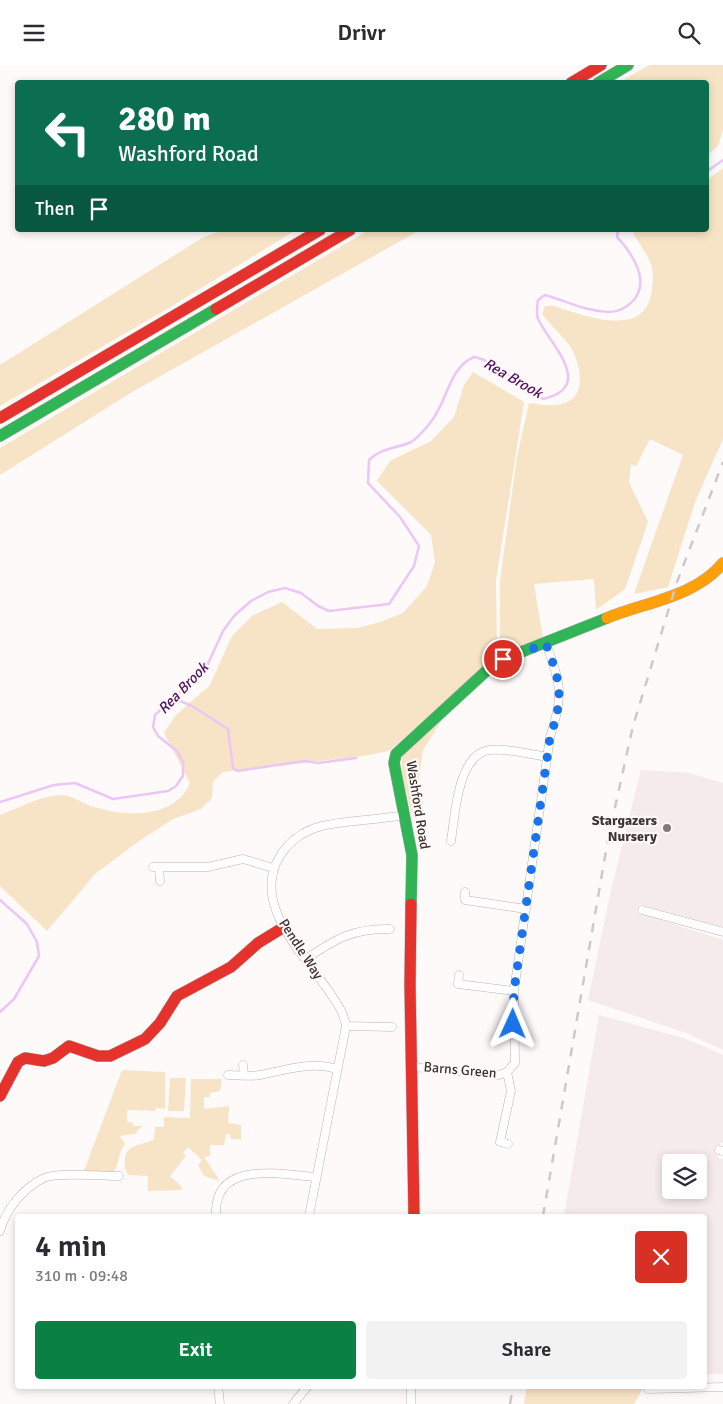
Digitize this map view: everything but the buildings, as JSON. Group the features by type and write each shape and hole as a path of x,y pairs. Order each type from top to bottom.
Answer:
{"main road":[{"path":"576,80 601,65"},
{"path":"603,80 628,65"},
{"path":"0,418 317,232"},
{"path":"0,437 347,232"},
{"name":"Washford Road","path":"414,1214 413,1067 410,985 412,855 394,763 396,754 401,747 496,662 546,644 615,615 686,591 714,574 723,563"},
{"path":"0,1096 18,1062 25,1058 44,1061 53,1058 70,1046 98,1056 110,1056 146,1039 160,1023 177,996 232,967 258,943 284,927"}],"street":[{"path":"500,1143 510,1091 507,1073 515,1063 514,991 550,737 560,703 560,683 546,644"},
{"path":"452,841 449,832 458,792 470,765 477,756 489,751 499,750 547,757"},
{"path":"160,881 156,868 208,867 243,859 273,868 292,841 305,832 322,826 405,815"},
{"name":"Pendle Way","path":"273,868 271,885 274,907 284,927 341,1009 346,1027"},
{"path":"462,909 465,896 526,909"},
{"path":"642,910 723,932"},
{"path":"306,959 346,934 373,925 390,929"},
{"path":"457,993 459,975"},
{"path":"458,984 514,991"},
{"path":"380,1018 381,1027"},
{"path":"309,1214 346,1027 392,1027"},
{"path":"244,1065 244,1075"},
{"path":"228,1075 258,1076 292,1066 306,1065 337,1069"},
{"name":"Barns Green","path":"413,1067 499,1075 507,1073"},
{"path":"216,1214 216,1196 221,1189 241,1176 278,1174 316,1177"},
{"path":"0,1231 8,1212 20,1195 45,1177 119,1176"},
{"path":"707,1387 723,1387"},
{"path":"218,1389 220,1404"},
{"path":"293,1404 306,1389"},
{"path":"411,1389 411,1404"}],"shaded area":[{"path":"649,65 723,65 723,130 718,146 709,154 709,80 623,80"},
{"path":"723,168 723,439 695,502 668,587 634,594 683,455 650,439 636,466 631,464 629,482 648,522 625,589 596,610 594,579 534,584 543,638 500,654 500,580 517,457 529,403 556,405 567,402 574,397 580,382 578,363 574,354 567,342 542,314 545,306 554,306 595,318 610,320 624,320 636,317 645,308 651,295 653,275 649,259 633,232 709,232 709,179"},
{"path":"217,232 293,232 167,309 0,406 0,365 202,238"},
{"path":"366,232 416,232 132,392 0,475 0,448"},
{"path":"473,372 524,402 496,580 497,654 489,658 474,676 389,751 364,756 223,772 213,781 212,798 201,809 173,819 139,841 95,874 47,931 0,886 0,815 36,800 58,795 68,796 90,806 120,813 148,812 161,809 173,803 183,795 190,783 164,733 176,715 210,685 232,636 252,616 282,602 317,629 357,628 403,613 427,586 435,562 431,535 377,481 390,461 431,441 454,417 464,385"},
{"path":"445,715 423,750 413,819 404,784 402,758 404,750"},
{"path":"641,770 689,773 723,783 723,927 639,904 636,912 723,940 723,1050 686,1033 588,1000 610,895"},
{"path":"599,1015 684,1038 723,1055 723,1143 720,1143 718,1158 723,1159 723,1374 707,1374 707,1214 564,1214"},
{"path":"122,1070 165,1072 165,1109 156,1108 155,1111 127,1110 127,1122 133,1123 133,1126 142,1126 135,1134 120,1136 125,1144 115,1171 112,1174 84,1171"},
{"path":"170,1078 186,1078 184,1111 168,1111"},
{"path":"191,1079 222,1079 220,1091 210,1093 210,1097 204,1097 204,1109 229,1106 228,1123 241,1125 241,1140 231,1139 230,1134 226,1134 224,1145 210,1145 210,1156 204,1157 220,1181 204,1176 198,1165 202,1160 188,1147 183,1153 186,1156 170,1176 181,1186 182,1190 148,1191 148,1176 128,1175 125,1169 126,1154 132,1147 154,1139 155,1127 164,1127 164,1117 190,1118"},
{"path":"526,1389 642,1389 634,1404 524,1404"}],"waterway":[{"name":"Rea Brook","path":"709,170 723,160"},
{"name":"Rea Brook","path":"0,802 54,785 75,783 113,799 168,791 176,786 183,776 183,762 177,751 158,736 153,727 155,715 206,668 223,631 234,616 251,601 268,592 285,588 301,593 318,606 329,611 389,604 414,566 419,546 400,517 368,483 369,460 384,450 411,442 419,436 436,415 453,377 465,362 474,357 491,363 543,399 559,393 567,385 568,375 565,363 538,319 538,300 545,295 583,308 608,312 621,309 632,302 639,291 640,277 632,256 617,237 618,232"},
{"path":"173,698 192,706 228,729 233,768 237,771 305,761 318,763 356,758"},
{"name":"Rea Brook","path":"0,900 27,924 37,942 39,956 14,999 0,1012"}],"railway":[{"path":"543,1214 608,839 633,726 677,582 723,462"},
{"path":"510,1404 512,1389"}],"traffic: fast":[{"path":"603,80 628,65"},
{"path":"0,436 216,309"},
{"path":"411,904 412,855 394,763 396,754 496,662 607,618"}],"traffic: slow":[{"path":"607,618 669,597 699,584 723,563"}],"traffic: jam":[{"path":"576,80 601,65"},
{"path":"0,418 317,232"},
{"path":"216,309 347,232"},
{"path":"411,904 410,985 414,1214"},
{"path":"0,1096 18,1062 25,1058 44,1061 53,1058 69,1046 98,1056 110,1056 145,1039 160,1023 177,996 231,967 258,943 284,927"}],"place":[{"name":"Stargazers Nursery","path":"667,828"}],"route":[{"path":"503,659 546,644 560,683 560,703 550,737 514,991 513,1024"}]}
